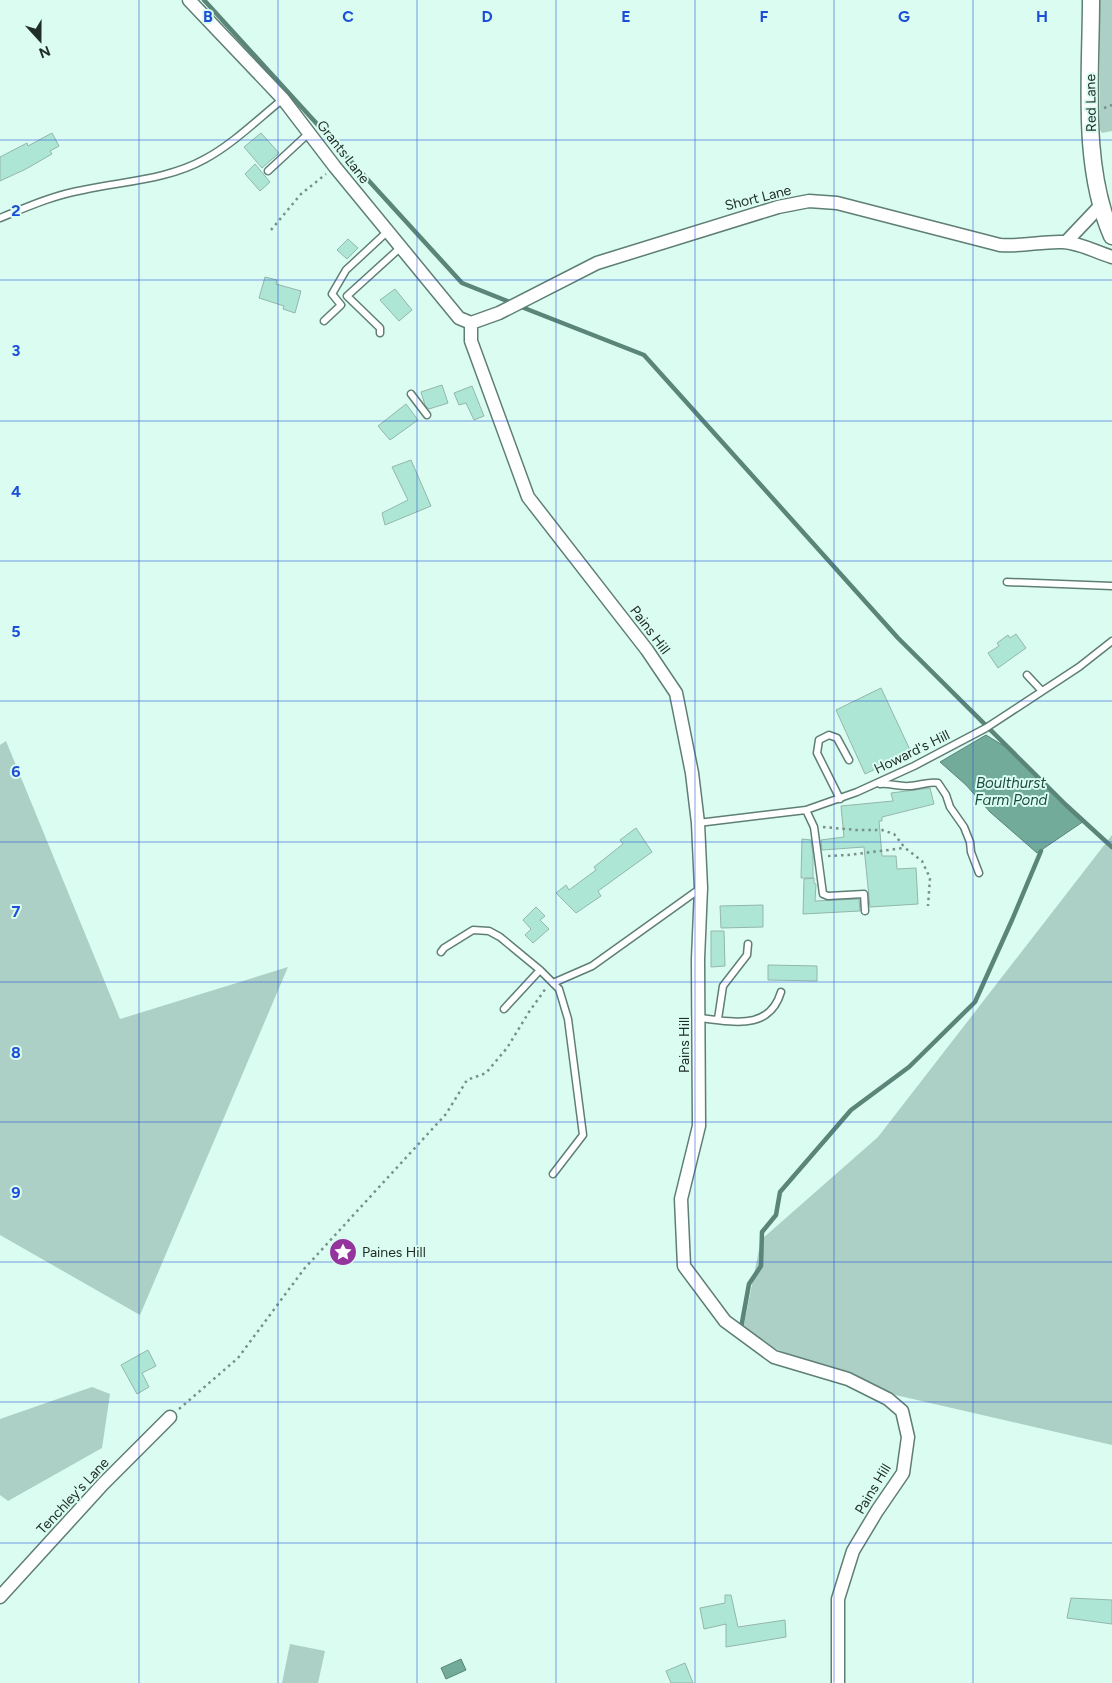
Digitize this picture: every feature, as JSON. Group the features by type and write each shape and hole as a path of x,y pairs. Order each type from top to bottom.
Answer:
{"street":[{"name":"Grants Lane","path":"189,0 283,98 335,167 459,318 471,323"},
{"name":"Red Lane","path":"1091,0 1090,128 1096,184 1101,206 1112,236"},
{"name":"Short Lane","path":"471,323 498,313 597,263 778,206 809,201 837,203 1000,245 1014,246 1066,242 1112,257"},
{"path":"1066,242 1101,206"},
{"name":"Pains Hill","path":"471,323 473,349 528,497 647,650 676,693 692,772 698,823 701,888 699,1126 681,1198 684,1266 725,1321 774,1357 848,1379 888,1399 902,1410 908,1437 902,1473 853,1551 838,1599 838,1683"},
{"name":"Tenchley's Lane","path":"0,1597 103,1484 170,1417"}],"lane":[{"path":"0,218 35,203 82,190 155,177 184,169 204,160 222,148 283,98"},
{"path":"268,171 309,133"},
{"path":"324,321 341,305 332,294 346,270 388,231"},
{"path":"380,333 380,328 347,296 401,247"},
{"path":"412,394 426,416"},
{"path":"1007,582 1112,586"},
{"name":"Howard's Hill","path":"698,823 806,810 840,799 876,784 978,732 1079,667 1112,641"},
{"path":"1027,675 1041,690"},
{"path":"840,799 817,753 819,740 829,735 837,738 849,760"},
{"path":"876,784 890,783 908,786 931,782 938,784 946,796 950,807 964,827 979,873"},
{"path":"806,810 814,827 823,894 828,896 864,894 865,911"},
{"path":"553,983 592,966 701,888"},
{"path":"441,952 444,948 473,930 490,931 540,970 559,989 568,1020 583,1135 553,1174"},
{"path":"718,1019 723,986 747,955 748,944"},
{"path":"504,1009 540,970"},
{"path":"699,1018 742,1021 761,1019 773,1008 781,992"}],"path":[{"path":"271,230 301,194 335,167"},
{"path":"814,827 882,830 894,834 905,848 922,861 930,878 928,906"},
{"path":"819,856 848,856 905,848"},
{"path":"170,1417 238,1358 304,1269 446,1114 467,1080 486,1073 507,1048 542,991 553,983"}],"shaded area":[{"path":"1099,0 1112,0 1112,131 1102,133 1100,130"},
{"path":"6,741 120,1019 288,967 140,1315 0,1235 0,745"},
{"path":"1112,835 1112,1445 865,1388 742,1334 761,1240 878,1137"},
{"path":"92,1387 110,1394 102,1448 8,1501 0,1495 0,1419"},
{"path":"290,1644 325,1651 318,1683 282,1683"}],"water":[{"name":"Boulthurst Farm Pond","path":"986,735 1009,749 1084,821 1037,853 990,812 966,785 940,762"},
{"path":"461,1659 466,1670 446,1679 441,1668"}],"building":[{"path":"52,133 59,146 50,151 52,154 0,181 0,157 27,143 28,146"},
{"path":"261,133 279,153 262,168 244,147"},
{"path":"255,164 270,182 260,191 245,174"},
{"path":"348,239 358,248 347,259 337,250"},
{"path":"265,277 277,280 276,284 301,291 295,313 283,309 284,306 259,298"},
{"path":"395,289 412,310 399,321 380,300"},
{"path":"442,385 448,403 429,409 425,405 421,392"},
{"path":"472,386 484,416 474,420 466,403 459,405 454,393"},
{"path":"406,404 418,420 390,440 378,426"},
{"path":"411,460 431,506 385,525 382,513 408,500 392,467"},
{"path":"1016,634 1026,648 998,668 988,653 999,646 997,643 1008,635 1010,638"},
{"path":"881,688 911,752 865,774 836,710"},
{"path":"930,788 934,804 882,817 882,821 879,821 882,856 896,856 897,869 916,868 918,904 870,907 864,847 822,850 821,840 844,837 841,806 893,801 891,793"},
{"path":"636,828 652,852 598,891 601,896 576,913 556,893 566,885 569,890 596,870 594,867 623,844 620,840"},
{"path":"802,839 811,840 813,878 801,878"},
{"path":"814,878 814,883 816,884 815,901 859,899 860,911 803,914 804,879"},
{"path":"763,905 763,927 721,928 720,906"},
{"path":"536,907 545,916 540,920 549,929 533,943 525,935 531,929 523,920"},
{"path":"711,931 724,931 725,966 711,967"},
{"path":"768,965 817,966 817,981 768,980"},
{"path":"148,1350 156,1366 142,1373 149,1387 137,1394 121,1365"},
{"path":"725,1595 731,1595 738,1627 785,1620 786,1637 726,1647 726,1624 704,1629 700,1608 725,1603"},
{"path":"1071,1598 1112,1600 1112,1624 1067,1618"},
{"path":"685,1663 693,1683 671,1683 666,1671"}],"waterway":[{"path":"204,0 462,283 512,303"},
{"path":"519,306 644,355 898,638 1066,805 1112,847"},
{"path":"741,1328 749,1284 761,1266 762,1232 776,1215 780,1192 851,1110 909,1067 975,1002 1041,851"}],"place":[{"name":"Paines Hill","path":"343,1252"}]}
